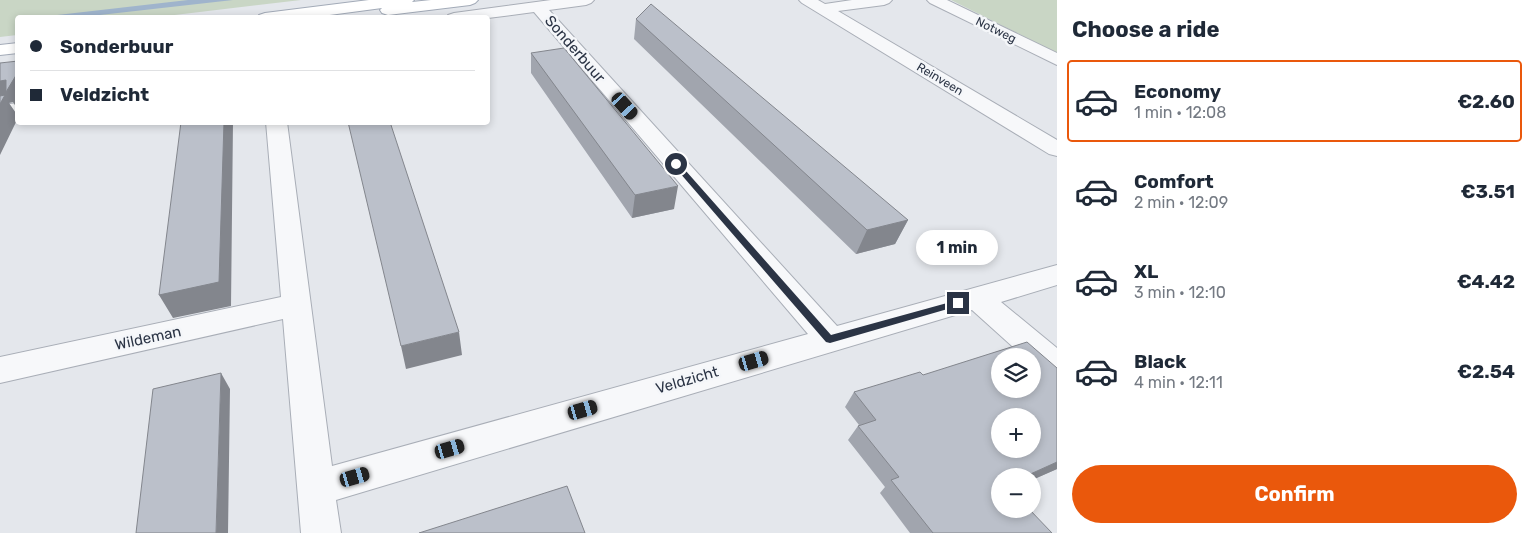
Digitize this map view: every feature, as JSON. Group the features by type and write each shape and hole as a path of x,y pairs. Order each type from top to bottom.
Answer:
{"main road":[{"path":"282,15 406,0"},
{"path":"355,15 470,0"}],"street":[{"path":"477,15 586,0"},
{"name":"Reinveen","path":"815,4 884,0"},
{"name":"Notweg","path":"935,0 1057,60"},
{"name":"Reinveen","path":"815,4 1057,149"},
{"name":"Sonderbuur","path":"538,7 830,339"},
{"path":"0,111 15,108"},
{"path":"276,125 321,533"},
{"name":"Veldzicht","path":"317,488 1057,275"},
{"path":"977,298 1057,367"},
{"name":"Wildeman","path":"0,370 295,305"}],"green space":[{"path":"0,0 301,0 175,15 15,15 15,35 0,37"},
{"path":"951,0 1057,0 1057,53"}],"water":[{"path":"188,0 233,0 100,15 57,15"}],"building":[{"path":"651,4 908,220 867,230 636,19"},
{"path":"564,48 678,186 635,195 531,53"},
{"path":"15,61 15,77 6,92 6,80 0,81 0,63"},
{"path":"5,95 0,104 0,96"},
{"path":"181,125 224,125 219,282 159,295"},
{"path":"349,125 391,125 459,332 401,346"},
{"path":"1027,342 1034,348 1008,348"},
{"path":"991,353 991,398 1041,398 1041,354 1057,368 1057,462 1041,469 991,468 991,518 1038,518 1052,533 933,533 891,480 899,477 858,426 876,420 854,392 920,372 923,375"},
{"path":"221,373 216,533 136,533 153,389"},
{"path":"567,486 585,533 419,533"}],"route":[{"path":"676,164 830,339 958,303"}]}
